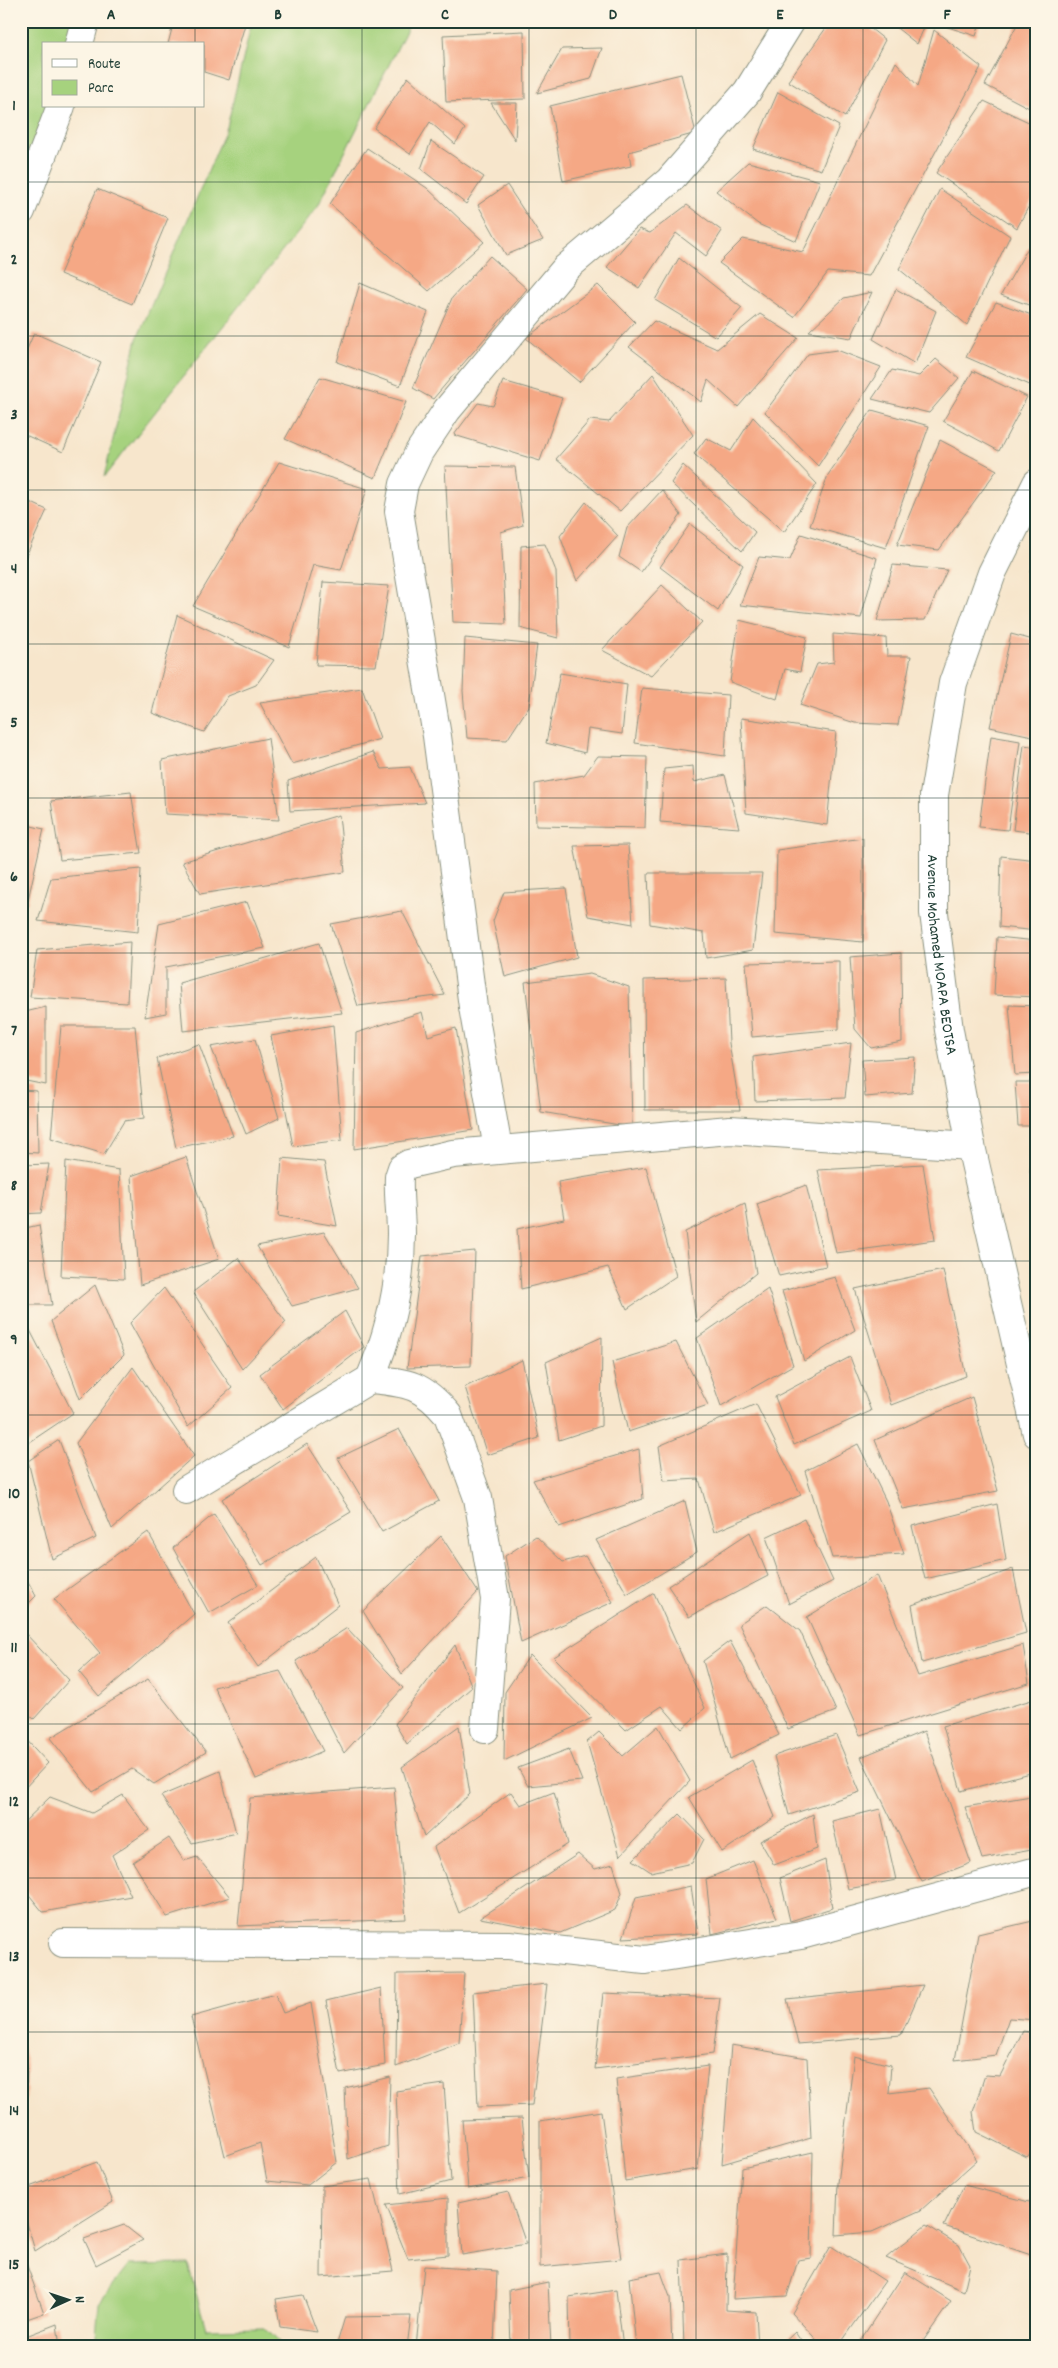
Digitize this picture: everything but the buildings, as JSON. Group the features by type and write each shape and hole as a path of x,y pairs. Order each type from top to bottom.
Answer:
{"street":[{"path":"80,42 85,21"},
{"path":"498,1149 473,1007 437,736 399,510 404,484 419,452 447,410 522,320 566,268 669,181 747,92 791,21"},
{"path":"21,211 59,108"},
{"name":"Avenue Mohamed MOAPA BEOTSA","path":"1037,483 992,573 952,683 934,794 934,913 949,1030 971,1146 1037,1434"},
{"path":"370,1379 386,1336 397,1282 401,1235 398,1190 402,1168 409,1164 453,1154 498,1149 730,1130 971,1146"},
{"path":"186,1490 370,1379 407,1383 422,1390 440,1404 448,1415 478,1498 495,1599 485,1729"},
{"path":"63,1943 509,1945 645,1960 801,1935 1037,1871"}],"green space":[{"path":"21,21 85,21 78,42 42,42 42,108 48,108 21,170"},
{"path":"252,21 411,21 318,206 104,477 137,339 227,127"},
{"path":"188,2264 206,2329 265,2328 281,2344 324,2347 95,2347 99,2303 129,2265"}]}
